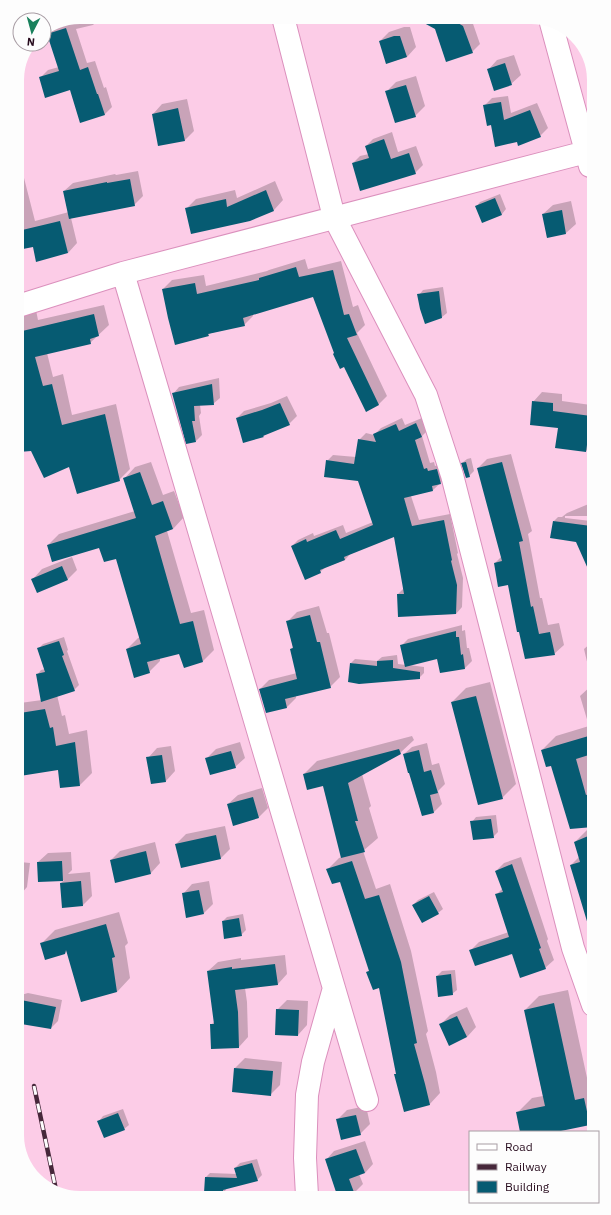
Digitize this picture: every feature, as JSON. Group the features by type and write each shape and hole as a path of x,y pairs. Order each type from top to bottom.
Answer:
{"street":[{"path":"285,24 334,217 426,395 452,475 573,948 587,988"},
{"path":"553,29 587,153"},
{"path":"24,304 123,273 334,217 587,157"},
{"path":"123,273 367,1100"},
{"path":"307,1191 305,1158 307,1095 313,1062 334,988"}],"building":[{"path":"426,24 460,24 463,26 473,53 446,62 435,29"},
{"path":"66,28 80,70 88,67 105,115 80,123 70,90 45,98 39,77 59,71 52,49 52,32"},
{"path":"394,36 400,36 407,57 386,64 379,41"},
{"path":"505,63 512,85 494,91 487,69"},
{"path":"406,85 416,117 395,123 385,91"},
{"path":"501,102 504,120 530,110 541,137 518,146 517,142 495,147 491,125 487,126 483,105"},
{"path":"178,108 185,141 158,146 152,114"},
{"path":"384,139 391,159 409,153 416,174 360,191 352,163 369,158 365,146"},
{"path":"130,179 135,206 69,219 63,191"},
{"path":"266,190 274,211 250,221 191,234 185,208 226,199 227,207"},
{"path":"495,198 502,215 482,223 475,206"},
{"path":"562,210 566,234 547,238 542,214"},
{"path":"60,221 68,253 36,262 33,247 24,249 24,230"},
{"path":"296,267 299,277 333,270 344,315 349,314 357,335 347,338 379,405 366,412 344,367 340,369 333,354 334,353 313,297 243,318 245,326 208,334 209,336 175,345 162,289 195,283 197,294 259,280 259,278"},
{"path":"439,291 442,318 425,324 417,294"},
{"path":"94,314 99,336 90,339 91,344 35,357 43,386 52,384 62,425 105,414 120,481 77,494 69,467 44,478 31,451 24,452 24,331"},
{"path":"212,384 214,405 194,406 195,421 192,421 196,442 186,444 172,393"},
{"path":"532,401 553,403 553,411 587,415 586,452 555,448 558,428 530,425"},
{"path":"280,403 290,425 263,436 264,437 243,443 236,418"},
{"path":"416,423 422,437 415,440 424,469 427,468 428,471 437,469 441,484 432,486 433,491 404,498 412,526 444,520 457,585 456,614 398,617 397,594 404,594 394,537 344,557 345,560 320,570 321,573 305,580 291,546 306,539 307,542 336,530 340,539 373,525 358,481 324,477 326,460 354,464 358,439 376,442 373,434 396,424 399,431"},
{"path":"466,462 470,477 466,478 461,463"},
{"path":"502,462 523,541 519,542 531,607 533,606 539,634 550,632 555,655 525,659 519,632 517,632 508,585 498,587 494,563 502,561 477,468"},
{"path":"140,472 152,505 163,501 173,529 155,536 180,624 193,621 203,662 184,668 179,654 147,662 150,673 134,678 126,649 141,644 116,559 104,562 99,548 52,562 47,545 136,518 123,478"},
{"path":"553,521 587,525 587,567 576,542 550,538"},
{"path":"62,566 68,580 37,593 31,579"},
{"path":"310,615 317,642 320,642 331,688 285,699 287,708 266,713 259,689 297,679 290,649 293,648 286,621"},
{"path":"456,631 456,637 459,637 461,655 463,654 465,669 440,673 437,659 405,667 400,645"},
{"path":"59,641 64,655 62,656 75,691 41,702 36,674 45,672 37,648"},
{"path":"393,660 393,668 420,672 420,679 359,684 348,682 350,663 377,666 377,661"},
{"path":"476,696 503,799 478,805 451,702"},
{"path":"45,709 50,728 53,727 56,746 75,742 80,786 60,788 58,770 24,775 24,712"},
{"path":"587,736 587,756 576,759 587,795 587,828 570,829 551,766 546,767 541,750"},
{"path":"399,749 401,754 348,783 358,821 355,821 365,852 341,858 323,786 307,790 303,774"},
{"path":"419,750 424,772 431,770 438,793 430,795 434,813 422,816 403,754"},
{"path":"231,751 236,768 210,775 205,758"},
{"path":"162,755 166,782 151,784 146,757"},
{"path":"253,797 259,818 233,826 227,804"},
{"path":"491,819 494,838 473,840 470,821"},
{"path":"216,835 221,859 181,868 175,844"},
{"path":"587,837 587,921 570,865 580,862 574,842"},
{"path":"146,851 151,874 115,883 110,860"},
{"path":"62,861 63,881 38,882 37,862"},
{"path":"352,861 365,899 379,895 401,962 417,1043 414,1044 430,1105 404,1112 394,1074 396,1074 379,988 373,990 366,972 369,971 340,882 332,884 326,869"},
{"path":"512,864 541,948 539,949 546,969 520,978 512,954 475,966 469,950 509,937 495,894 503,892 495,871"},
{"path":"81,881 83,906 62,908 60,883"},
{"path":"199,890 204,914 186,918 182,893"},
{"path":"429,896 439,914 422,923 412,905"},
{"path":"239,918 242,936 224,939 222,921"},
{"path":"106,924 115,957 112,958 117,992 81,1002 66,950 65,954 45,960 40,943"},
{"path":"275,964 278,985 235,990 238,1012 239,1048 211,1049 210,1024 214,1024 207,971 232,967 232,969"},
{"path":"451,974 453,995 438,997 436,976"},
{"path":"24,1001 56,1007 51,1029 24,1024"},
{"path":"554,1003 575,1100 584,1098 587,1112 587,1126 561,1131 520,1131 516,1112 545,1106 524,1010"},
{"path":"276,1009 299,1010 298,1036 275,1035"},
{"path":"457,1016 467,1037 449,1046 439,1024"},
{"path":"234,1068 273,1071 271,1096 232,1092"},
{"path":"118,1113 125,1130 104,1138 97,1121"},
{"path":"356,1115 361,1135 341,1140 336,1119"},
{"path":"356,1149 365,1173 349,1179 354,1191 336,1191 325,1159"},
{"path":"252,1163 258,1181 223,1191 204,1191 205,1177 237,1178 234,1168"}],"railway":[{"path":"34,1086 55,1184"}]}
